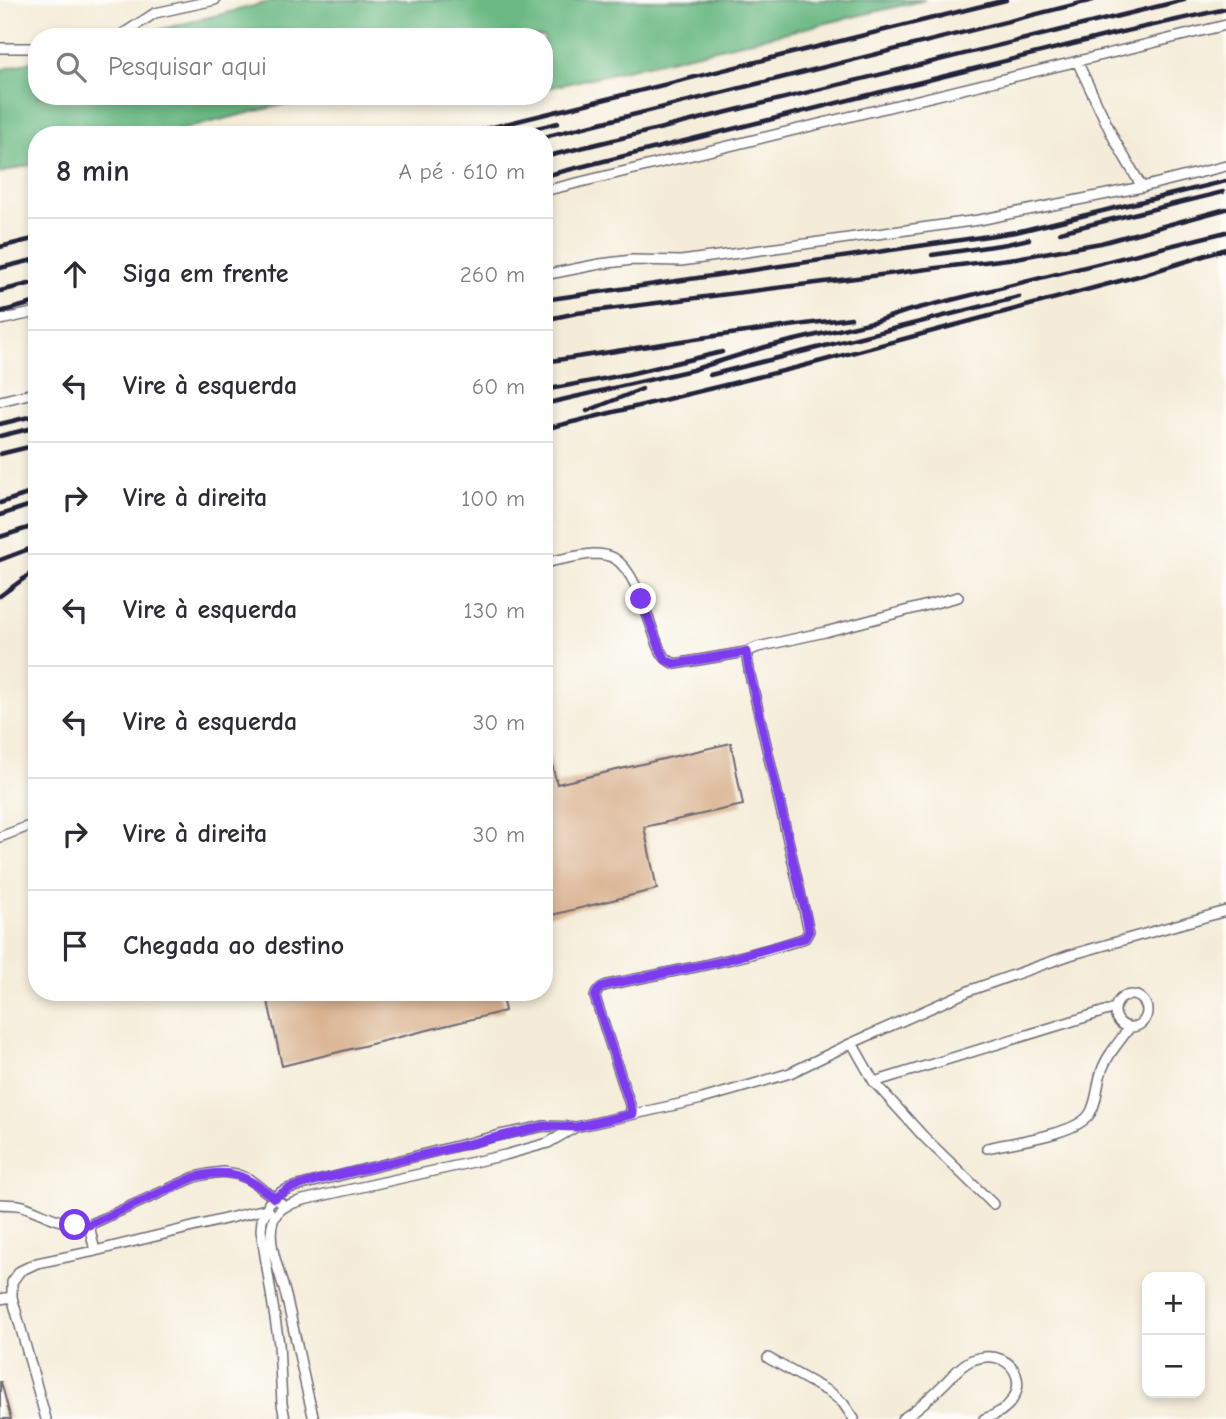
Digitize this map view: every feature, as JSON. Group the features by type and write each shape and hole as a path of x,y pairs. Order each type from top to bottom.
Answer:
{"lane":[{"path":"132,28 155,13 215,0"},
{"path":"553,189 1226,25"},
{"path":"0,48 28,48"},
{"path":"1077,61 1114,139 1142,187"},
{"path":"553,273 632,260 681,261 979,219 1142,187 1226,166"},
{"path":"0,320 28,314"},
{"path":"0,401 28,394"},
{"path":"553,561 592,554 611,556 621,564 638,592 660,649 666,660 675,664 746,652 958,597"},
{"path":"633,1114 595,997 597,991 616,983 719,962 789,944 805,938 809,931 746,652"},
{"path":"0,837 28,826"},
{"path":"285,1419 279,1344 262,1240 262,1220 265,1209 274,1198 290,1188 500,1135 544,1126 576,1127 702,1099 790,1073 971,990 1070,955 1226,911"},
{"path":"1131,995 1141,999 1147,1014 1141,1024 1130,1027 1120,1023 1115,1008 1121,998 1131,995"},
{"path":"874,1082 1115,1008"},
{"path":"987,1148 1066,1130 1080,1124 1091,1113 1101,1070 1130,1027"},
{"path":"852,1043 874,1082 923,1137 993,1204"},
{"path":"314,1419 274,1252 272,1228 276,1216 285,1206 303,1200 505,1155 548,1143 576,1127"},
{"path":"0,1204 21,1205 58,1222 89,1225 195,1177 223,1172 249,1179 285,1206"},
{"path":"46,1419 12,1297 12,1282 20,1270 37,1263 265,1209 276,1216"},
{"path":"89,1225 95,1251"},
{"path":"0,1299 12,1297"},
{"path":"768,1358 831,1393 843,1403 853,1419"},
{"path":"902,1419 972,1360 998,1359 1010,1365 1017,1374 1018,1385 1014,1399 1004,1410 984,1419"}],"green space":[{"path":"277,0 925,0 553,87 553,28 167,28"},
{"path":"28,62 28,105 281,105 196,126 28,126 28,165 0,173 0,70"}],"building":[{"path":"731,743 743,805 644,827 657,889 553,915 553,769 557,784"},
{"path":"268,1001 503,1001 505,1011 282,1066"},
{"path":"1,1382 11,1419 0,1419"}],"railway":[{"path":"497,126 1006,0"},
{"path":"553,135 1093,0"},
{"path":"553,155 1184,0"},
{"path":"553,174 1113,34 1226,9"},
{"path":"546,126 558,123"},
{"path":"553,299 1016,232 1226,181"},
{"path":"1060,232 1223,192"},
{"path":"553,318 1016,258 1101,243 1226,209"},
{"path":"553,402 692,370 765,347 1226,232"},
{"path":"932,255 1029,239"},
{"path":"0,247 28,240"},
{"path":"553,427 799,367 1142,275 1226,249"},
{"path":"0,268 28,261"},
{"path":"0,291 28,284"},
{"path":"710,375 1019,297"},
{"path":"0,312 28,304"},
{"path":"553,361 851,318"},
{"path":"553,388 722,352"},
{"path":"587,411 642,389"},
{"path":"0,424 28,417"},
{"path":"0,436 28,429"},
{"path":"0,454 28,447"},
{"path":"0,503 28,494"},
{"path":"0,515 28,506"},
{"path":"0,537 28,528"},
{"path":"0,560 28,549"},
{"path":"0,596 28,576"}],"route":[{"path":"75,1225 89,1225 195,1177 208,1174 236,1174 249,1179 274,1198 290,1188 318,1180 500,1135 544,1126 576,1127 633,1114 595,997 597,991 616,983 719,962 805,938 809,931 807,920 746,652 697,662 675,664 666,660 641,599"}]}
